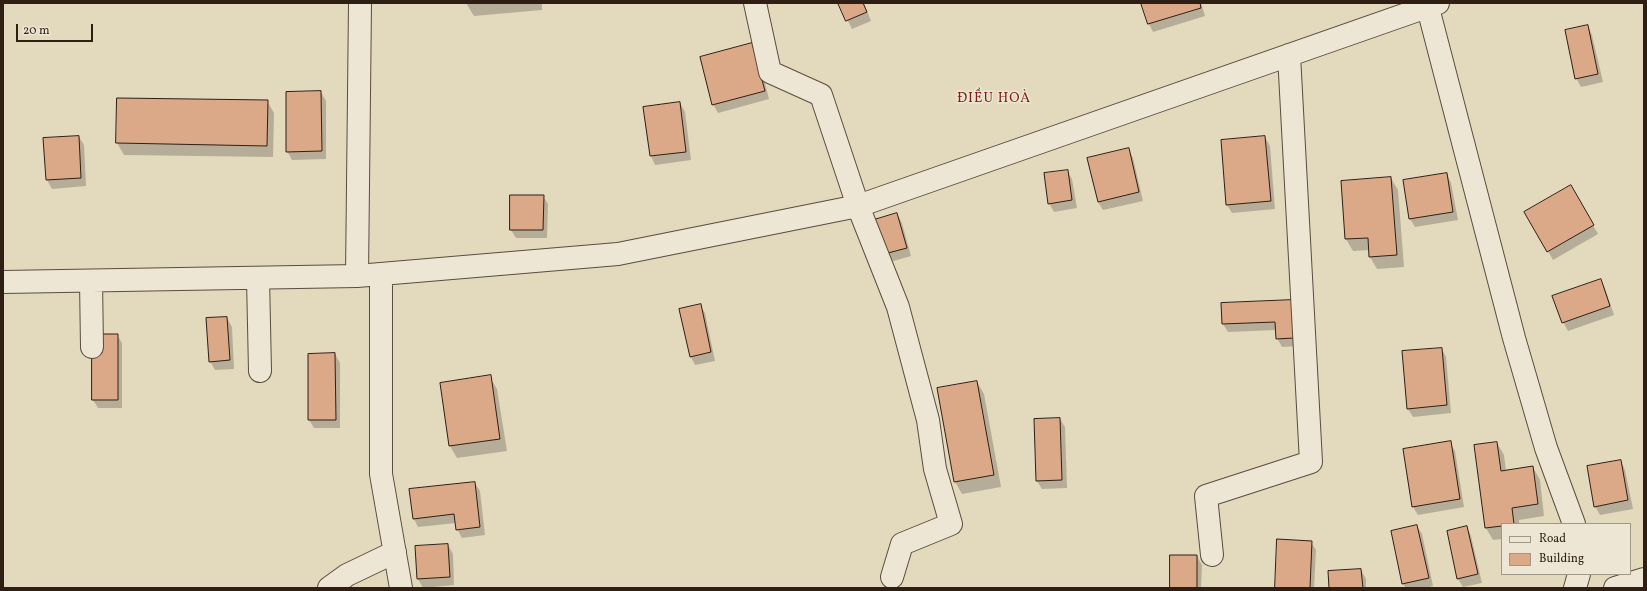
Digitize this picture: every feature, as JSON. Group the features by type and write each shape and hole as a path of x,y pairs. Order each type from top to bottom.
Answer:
{"street":[{"path":"357,276 360,3"},
{"path":"755,3 770,72 821,95 858,206 898,307 928,420 935,470 951,524 902,544 892,577"},
{"path":"3,282 357,276 618,254 858,206 1432,5 1514,338 1546,448 1574,523"},
{"path":"1212,555 1206,496 1311,462 1289,55"},
{"path":"381,274 381,474 401,588"},
{"path":"258,278 260,371"},
{"path":"91,281 92,347"},
{"path":"329,588 347,575 395,552"},
{"path":"1575,588 1579,575"},
{"path":"1615,588 1644,579"}],"building":[{"path":"838,3 863,3 867,12 846,21"},
{"path":"1141,3 1200,3 1201,8 1148,24"},
{"path":"1588,25 1598,74 1575,79 1565,30"},
{"path":"752,43 765,91 712,105 700,57"},
{"path":"321,91 322,151 286,152 286,92"},
{"path":"117,98 268,100 267,146 116,143"},
{"path":"680,102 686,152 650,156 643,107"},
{"path":"79,136 81,178 46,180 43,138"},
{"path":"1265,136 1271,201 1226,205 1221,140"},
{"path":"1129,148 1139,192 1098,202 1087,158"},
{"path":"1068,170 1072,200 1048,204 1044,173"},
{"path":"1447,173 1453,212 1409,219 1403,180"},
{"path":"1391,177 1397,255 1369,257 1368,238 1345,239 1341,181"},
{"path":"1571,185 1594,225 1547,252 1524,212"},
{"path":"510,195 544,195 543,230 510,230"},
{"path":"897,213 907,248 884,254 874,220"},
{"path":"1601,279 1610,306 1562,323 1552,296"},
{"path":"1293,300 1294,338 1276,339 1275,322 1222,324 1221,303"},
{"path":"701,304 711,352 690,357 679,309"},
{"path":"227,317 230,360 209,362 206,318"},
{"path":"92,334 118,334 118,400 92,400"},
{"path":"1442,348 1447,405 1407,409 1402,351"},
{"path":"335,353 336,420 308,420 308,354"},
{"path":"491,375 500,439 449,446 440,383"},
{"path":"977,381 994,475 954,482 937,388"},
{"path":"1060,418 1062,480 1036,481 1034,419"},
{"path":"1451,441 1460,499 1412,507 1403,449"},
{"path":"1497,442 1501,471 1533,466 1538,504 1512,508 1514,523 1501,523 1501,526 1485,528 1474,445"},
{"path":"1621,460 1628,500 1594,507 1587,466"},
{"path":"475,482 480,527 456,530 454,514 413,519 409,489"},
{"path":"1417,525 1429,578 1402,584 1391,531"},
{"path":"1467,526 1478,574 1457,579 1447,531"},
{"path":"1277,539 1312,541 1310,588 1275,588"},
{"path":"448,544 450,577 417,579 415,546"},
{"path":"1170,555 1197,555 1197,588 1170,588"},
{"path":"1361,569 1363,588 1329,588 1328,571"}],"district":[{"name":"ĐIỀU HOÀ","path":"994,99"}]}
